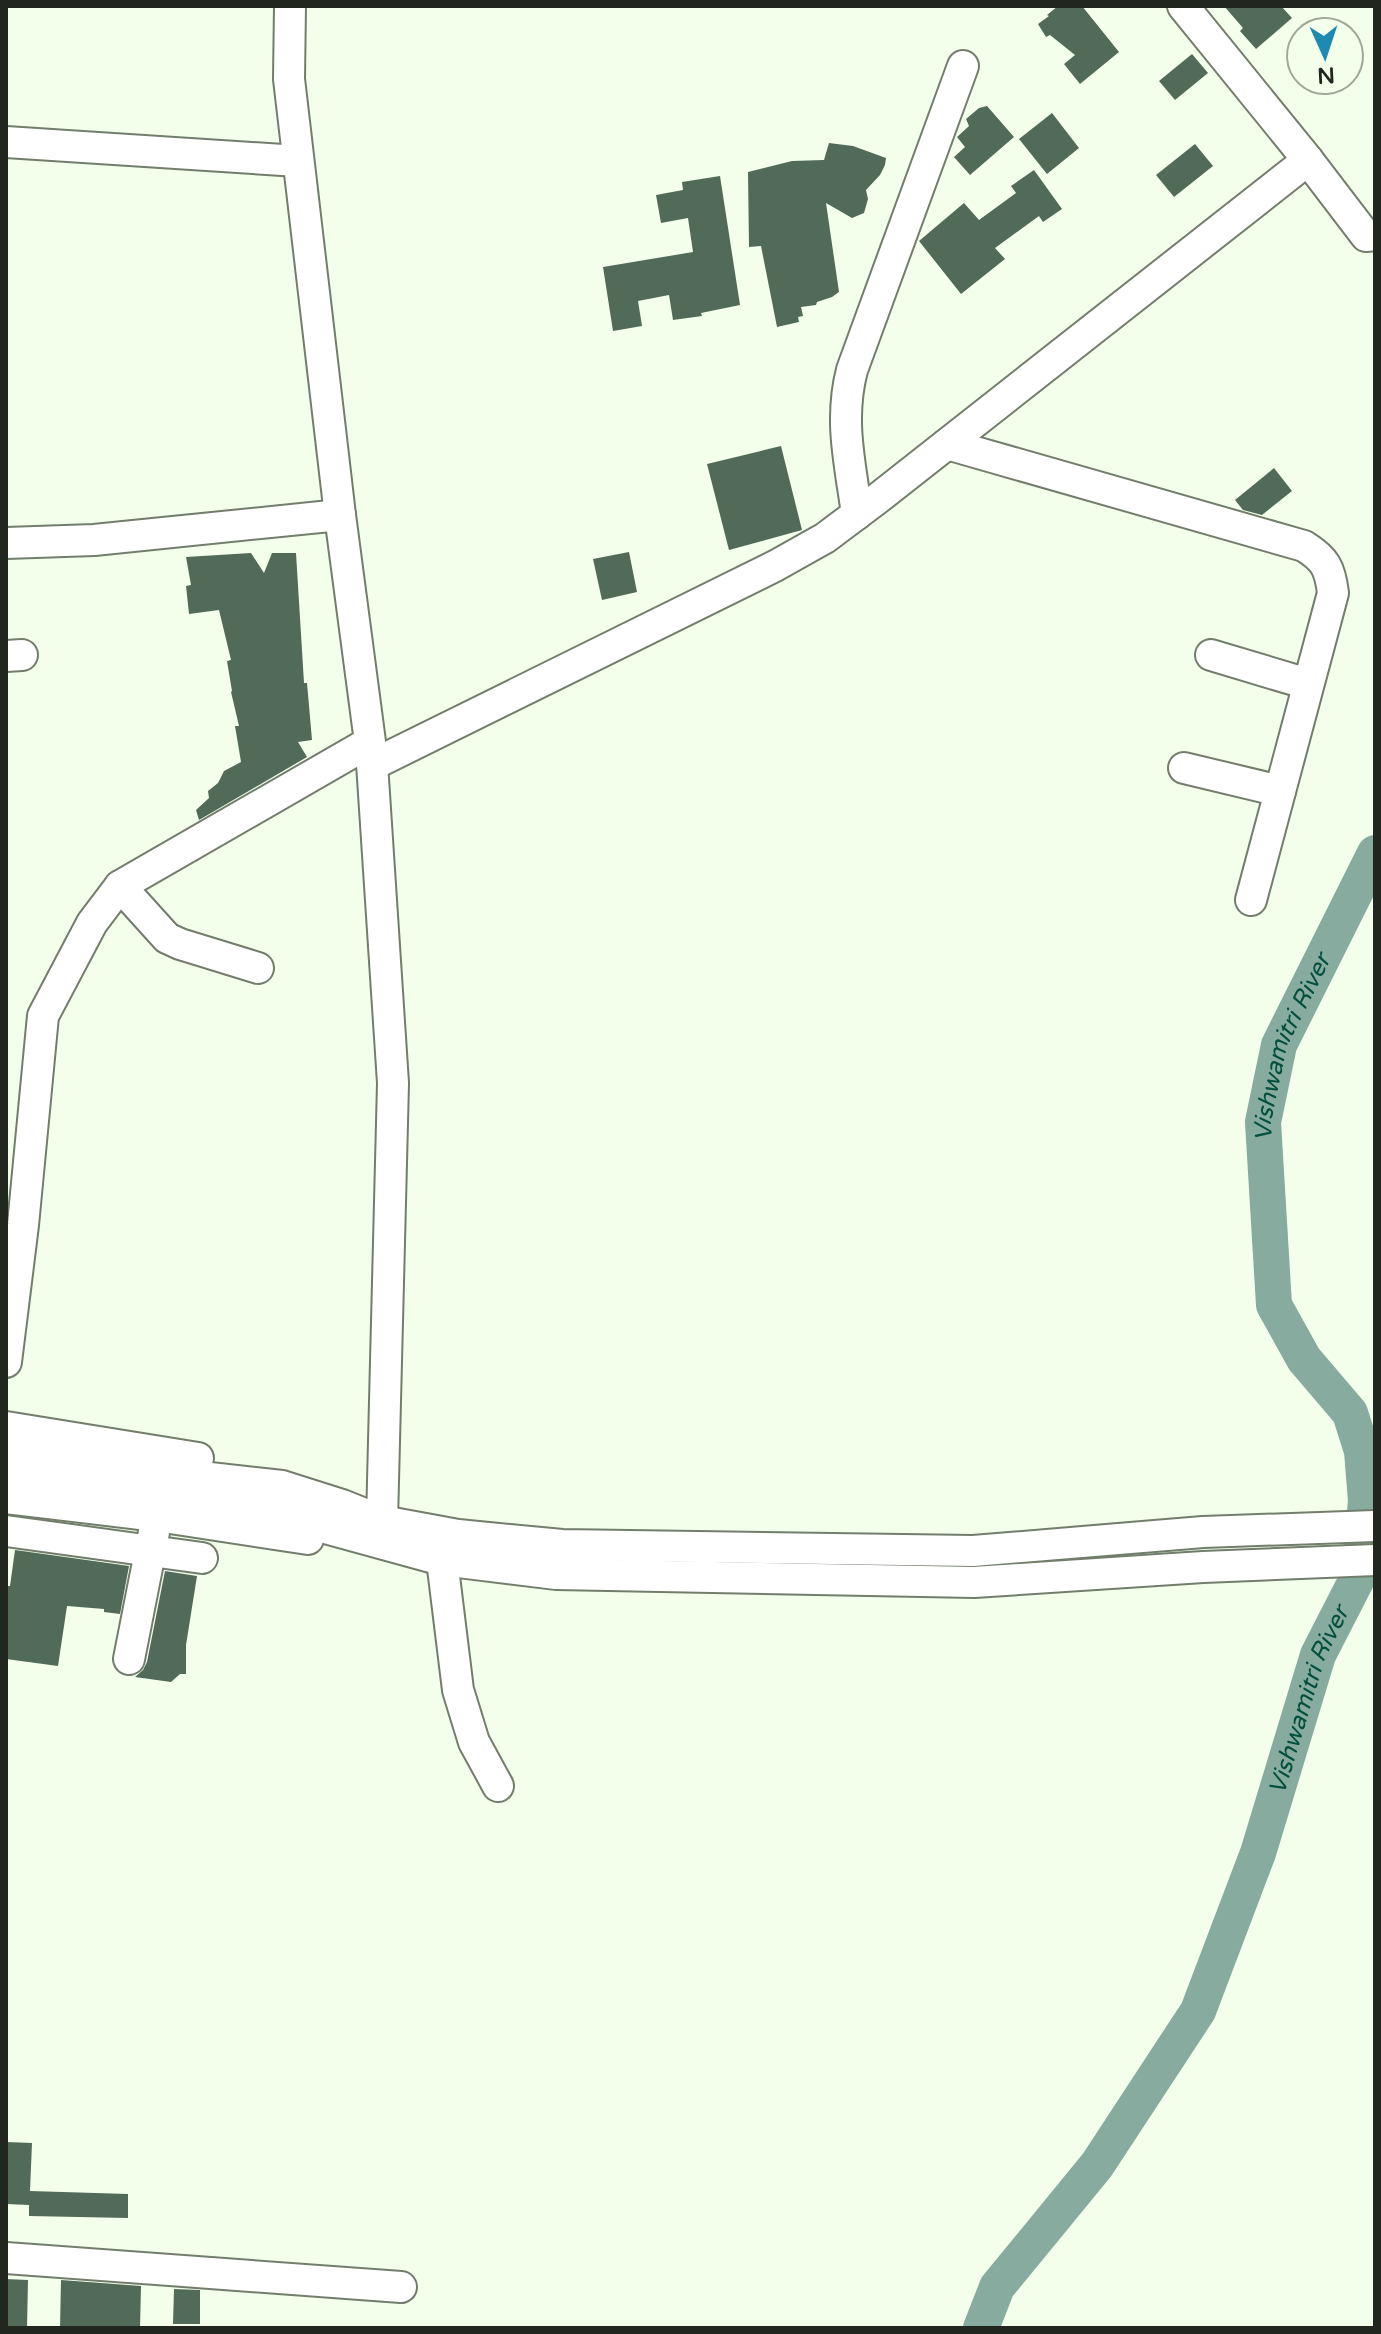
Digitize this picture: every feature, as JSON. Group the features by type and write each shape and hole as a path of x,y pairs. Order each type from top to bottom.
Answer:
{"street":[{"path":"290,6 289,79 371,753 393,1083 380,1531"},
{"path":"1183,6 1366,236 1375,235"},
{"path":"857,514 844,411 846,391 963,66"},
{"path":"6,142 298,161"},
{"path":"6,1362 19,1126 43,1016 92,923 120,886 371,753 775,566 825,538 1308,160"},
{"path":"947,444 1304,546 1321,556 1331,576 1333,593 1251,900"},
{"path":"6,543 94,540 340,515"},
{"path":"1211,655 1308,684"},
{"path":"1184,768 1280,791"},
{"path":"120,886 167,938 258,968"},
{"path":"6,1427 325,1478 341,1518"},
{"path":"6,1455 282,1486 341,1518 380,1531 442,1560 556,1574 974,1582 1203,1567 1375,1560"},
{"path":"6,1476 245,1506 300,1520 341,1518"},
{"path":"6,1498 157,1516 315,1540 341,1518"},
{"path":"129,1659 157,1516"},
{"path":"380,1531 562,1545 973,1551 1203,1532 1375,1526"},
{"path":"6,1531 202,1558"},
{"path":"442,1560 458,1690 474,1742 498,1786"},
{"path":"6,2258 401,2287"}],"building":[{"path":"1058,6 1082,6 1119,52 1080,84 1064,64 1075,55 1050,35 1046,37 1038,24"},
{"path":"1224,6 1281,6 1290,16 1285,16 1285,24 1256,49 1240,31 1243,28"},
{"path":"1192,54 1208,73 1175,100 1159,81"},
{"path":"987,106 1014,137 970,175 954,157 965,147 957,137 969,126 966,119 979,108"},
{"path":"1052,113 1079,148 1047,174 1019,139"},
{"path":"829,143 853,146 886,158 885,165 866,190 868,199 864,213 852,218 826,203 839,292 816,305 801,307 803,316 798,317 799,322 777,327 761,246 749,247 748,172 792,161 824,160"},
{"path":"1195,144 1213,166 1174,197 1156,175"},
{"path":"1034,170 1062,209 1043,222 1039,216 995,248 1005,259 961,294 919,241 964,203 979,220 1016,193 1011,186"},
{"path":"720,176 740,305 701,313 702,316 673,320 669,295 638,301 642,326 613,331 603,267 693,252 688,218 661,223 656,195 683,190 682,182"},
{"path":"781,446 802,530 729,550 707,464"},
{"path":"1274,468 1292,491 1262,515 1243,510 1235,500"},
{"path":"629,552 637,592 602,600 593,559"},
{"path":"251,553 264,573 272,553 296,553 304,683 307,683 312,740 298,742 307,757 199,820 196,810 209,798 208,791 218,783 224,771 241,762 235,726 239,726 227,661 231,660 219,610 189,614 186,586 191,585 186,557"},
{"path":"15,1550 129,1566 120,1614 104,1612 104,1609 67,1606 58,1666 6,1659 6,1586 10,1586"},
{"path":"165,1571 197,1576 186,1645 186,1674 180,1674 171,1682 135,1677 147,1662"},
{"path":"6,2142 32,2143 30,2191 128,2194 128,2218 29,2216 29,2205 6,2204"},
{"path":"6,2279 28,2280 27,2328 6,2328"},
{"path":"61,2280 141,2286 140,2328 60,2328"},
{"path":"174,2289 200,2290 200,2324 173,2324"}],"waterway":[{"name":"Vishwamitri River","path":"981,2328 997,2287 1097,2165 1198,2011 1258,1853 1318,1655 1359,1575 1366,1501 1362,1451 1350,1413 1304,1359 1274,1305 1263,1122 1279,1045 1375,853"}]}
